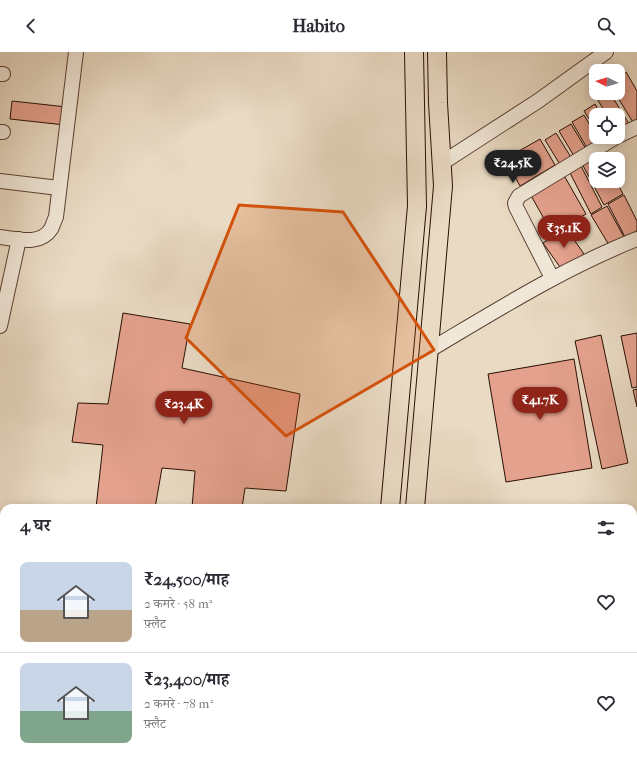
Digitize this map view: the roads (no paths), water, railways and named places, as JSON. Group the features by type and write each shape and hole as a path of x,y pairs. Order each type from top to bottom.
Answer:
{"main road":[{"path":"390,504 417,206 414,52"},
{"path":"415,504 443,186 438,103 437,52"}],"street":[{"path":"0,237 38,239 44,236 51,228 56,217 76,52"},
{"path":"442,163 538,101 606,52"},
{"path":"625,133 637,127"},
{"path":"552,278 516,207 516,200 519,196 605,144"},
{"path":"0,181 59,188"},
{"path":"0,326 2,306 19,239"},
{"path":"428,351 552,278 607,251 637,239"}]}
